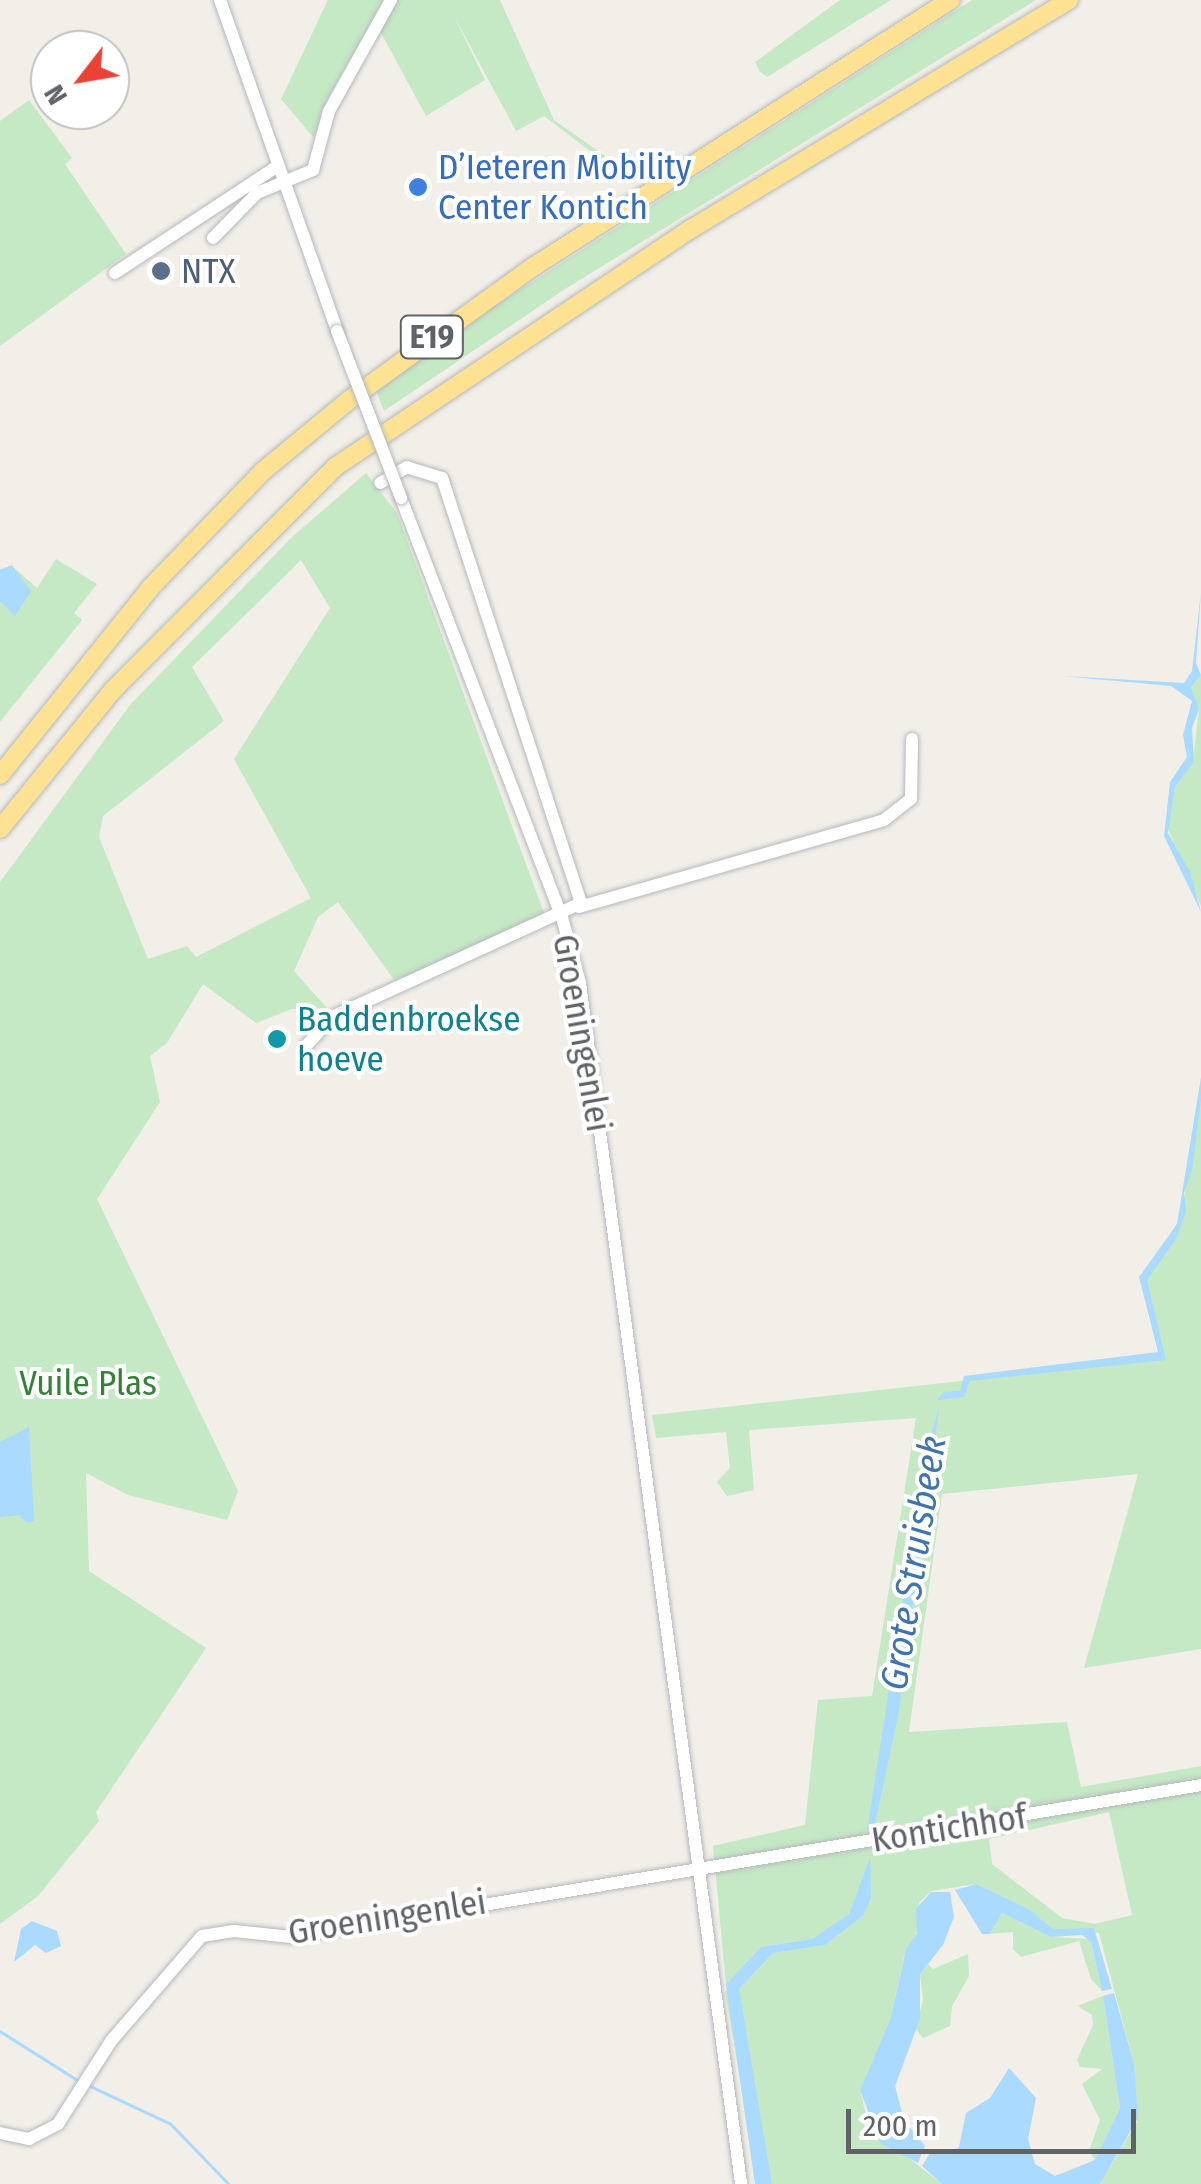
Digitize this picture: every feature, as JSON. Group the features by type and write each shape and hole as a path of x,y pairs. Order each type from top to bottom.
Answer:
{"highway":[{"name":"E19","path":"0,776 112,631 191,544 264,471 349,400 533,268 951,0"},
{"name":"E19","path":"0,829 60,749 163,636 336,467 691,229 1069,0"}],"street":[{"name":"Groeningenlei","path":"220,0 278,175 562,914 580,983 741,2184"},
{"path":"115,273 278,175 313,170 328,111 391,0"},
{"path":"213,238 278,175"},
{"path":"380,483 407,467 442,478 579,907"},
{"path":"306,1046 332,1017 579,907 884,820 911,799 912,739"},
{"name":"Kontichhof","path":"697,1870 1201,1785"},
{"name":"Groeningenlei","path":"0,2133 28,2139 48,2132 83,2082 202,1936 234,1931 292,1938 697,1870"}],"green space":[{"path":"328,0 383,0 324,106 314,138 281,99"},
{"path":"397,0 500,0 554,120 608,158 603,161 544,116 516,131 454,16 485,80 426,116 379,29"},
{"path":"840,0 891,0 767,77 760,72 755,62"},
{"path":"972,0 1036,0 565,289 384,411 376,390 454,332"},
{"path":"29,100 30,130 51,130 72,158 65,164 126,254 0,346 0,121"},
{"name":"Vuile Plas","path":"366,473 397,513 547,921 400,988 338,902 318,917 294,971 327,1008 292,1009 256,1023 203,984 167,1043 150,1056 160,1102 97,1199 238,1491 227,1520 128,1495 86,1473 89,1571 206,1648 96,1812 99,1821 38,1896 0,1924 0,882 130,705 291,538","holes":["301,560 330,608 234,759 311,898 196,957 187,946 148,959 99,837 103,816 224,721 192,667"]},
{"path":"56,559 97,584 74,613 82,620 0,722 0,569 12,566 37,588"},
{"path":"1201,675 1201,906 1168,829 1175,787 1193,761 1199,709 1191,687"},
{"path":"1201,1090 1201,1649 1084,1668 1138,1474 942,1494 909,1732 1067,1722 1081,1787 1201,1766 1201,2184 1100,2184 1137,2122 1134,2064 1099,1933 1053,1929 1029,1909 976,1884 931,1891 919,1903 917,1932 904,1956 891,2017 860,2090 869,2127 942,2184 758,2184 725,1991 739,1989 773,1953 825,1945 863,1916 870,1857 849,1914 812,1939 761,1947 726,1984 713,1846 805,1825 818,1700 872,1696 916,1418 749,1430 754,1490 727,1496 717,1482 730,1468 726,1432 656,1438 652,1415 1161,1359 1143,1279 1181,1217","holes":["1109,1812 1132,1915 1095,1924 1062,1918 992,1864 989,1839"]},
{"path":"1002,1913 1051,1937 1090,1939 1102,1991 1091,1979 1079,1941 1021,1957 1013,1949 1013,1932 990,1934"},
{"path":"968,1954 969,1976 952,2006 950,2026 923,2038 916,2029 923,1999 920,1974 928,1964 933,1969"},
{"path":"1103,1996 1120,2108 1095,2160 1089,2151 1100,2120 1082,2084 1102,2069 1080,2067 1077,2060 1093,2025 1092,2015 1078,2006"}],"water":[{"path":"12,565 31,591 15,616 0,601 0,570"},
{"path":"1201,592 1196,663 1201,675 1191,687 1199,709 1192,728 1194,762 1175,787 1168,833 1190,872 1201,912 1164,836 1170,782 1187,757 1183,735 1192,701 1171,686 1062,676 1184,683 1192,671"},
{"path":"1201,1077 1192,1171 1184,1193 1186,1211 1176,1239 1147,1280 1166,1360 970,1381 964,1397 937,1400 944,1392 960,1391 964,1376 1158,1352 1139,1277 1177,1224"},
{"name":"Grote Struisbeek","path":"939,1408 899,1711 875,1824 867,1831 926,1451"},
{"path":"29,1427 34,1521 27,1523 19,1515 0,1517 0,1442"},
{"path":"870,1857 871,1897 863,1916 825,1945 773,1953 739,1989 772,2184 755,2184 726,1984 761,1947 812,1939 849,1914"},
{"path":"976,1884 1029,1909 1053,1929 1094,1928 1112,1989 1102,1991 1091,1942 1082,1935 1051,1937 1002,1913 990,1934 982,1934 955,1890"},
{"path":"931,1892 950,1892 954,1917 943,1945 920,1974 920,2019 895,2086 904,2120 925,2146 918,2163 880,2143 860,2090 891,2017 906,1949 917,1933 916,1909"},
{"path":"32,1921 57,1931 61,1946 46,1953 35,1945 14,1962 21,1929"},
{"path":"1114,1993 1134,2064 1138,2118 1100,2184 942,2184 922,2166 932,2150 948,2154 959,2147 966,2113 990,2098 1009,2068 1036,2098 1028,2139 1035,2164 1055,2176 1095,2160 1120,2108 1103,1996"}],"waterway":[{"path":"0,2031 79,2081"},
{"path":"90,2086 171,2124 229,2184"}],"place":[{"name":"D’Ieteren Mobility Center Kontich","path":"418,187"},
{"name":"NTX","path":"161,271"},
{"name":"Baddenbroekse hoeve","path":"277,1039"}]}
